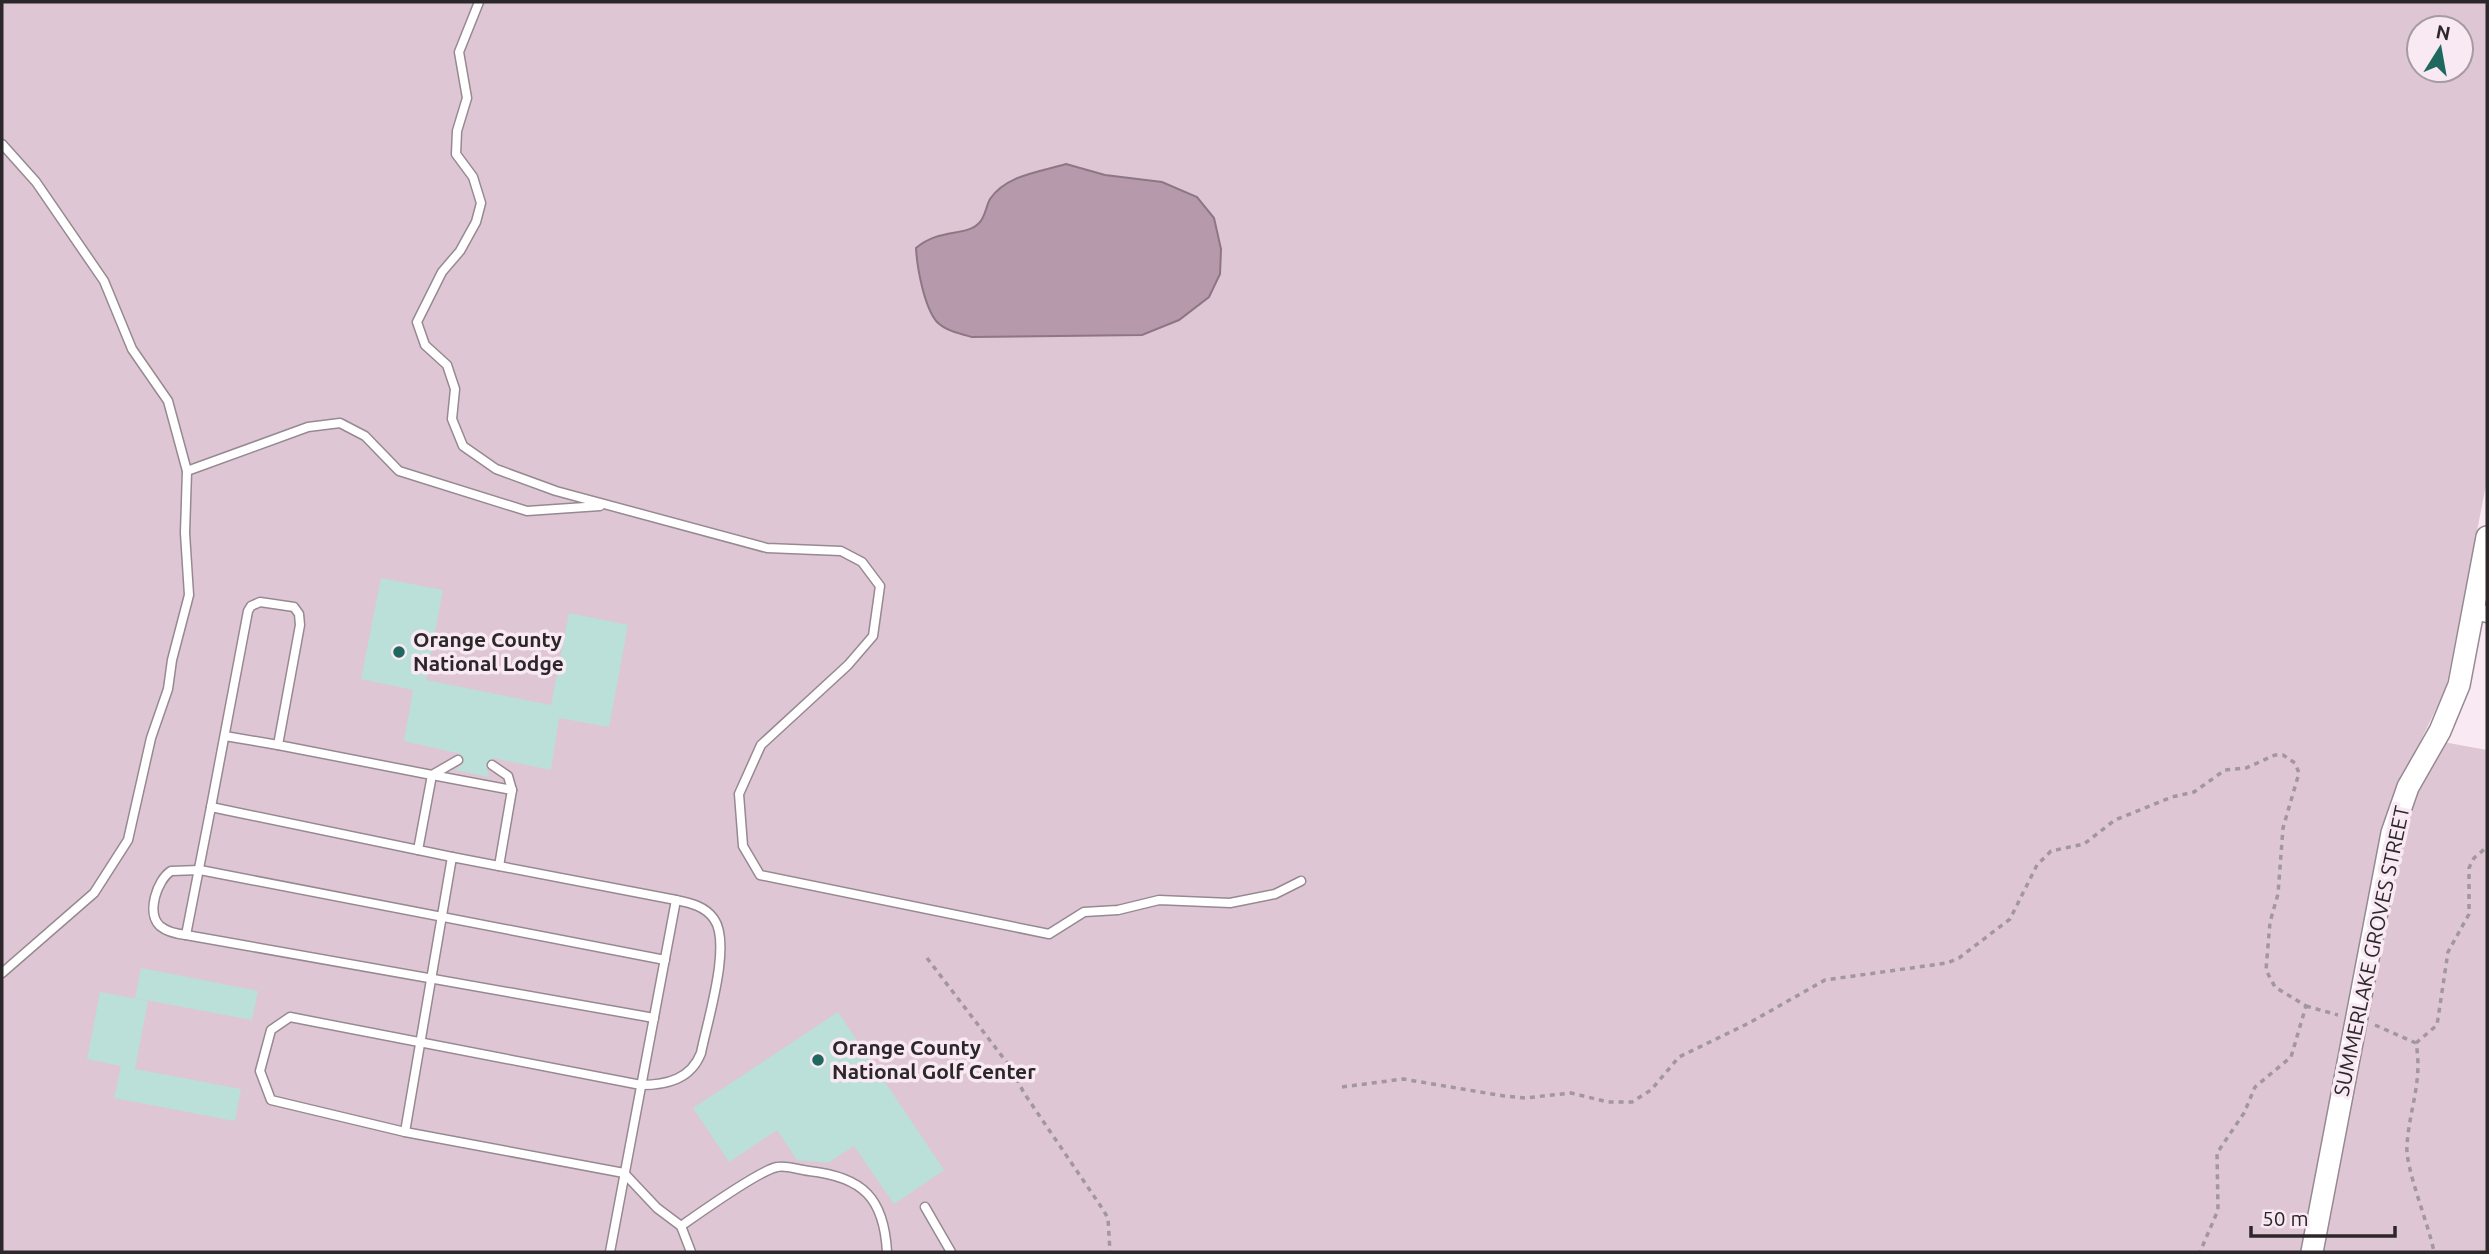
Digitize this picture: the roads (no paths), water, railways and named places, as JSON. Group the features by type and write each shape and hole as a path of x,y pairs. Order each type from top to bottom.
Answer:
{"street":[{"name":"SUMMERLAKE GROVES STREET","path":"2312,1252 2392,834 2408,787 2440,732 2459,685 2480,612 2487,537"}],"lane":[{"path":"479,2 459,52 467,98 457,131 456,154 473,177 481,203 476,222 460,251 442,272 417,322 425,345 447,365 455,389 452,419 463,446 496,469 523,481 607,506 767,548 841,551 862,562 880,586 873,636 848,665 761,745 739,794 743,846 760,875 1049,934 1084,912 1118,910 1158,900 1230,903 1275,894 1301,881"},
{"path":"2,144 36,182 104,281 132,349 169,401 187,471 185,533 189,594 172,660 168,689 151,738 128,840 94,893 2,973"},
{"path":"187,471 308,427 340,423 365,436 399,471 527,511 607,506"},
{"path":"186,935 248,611 255,603 266,602 294,607 300,619 278,745"},
{"path":"225,736 512,790"},
{"path":"418,850 432,775 457,760"},
{"path":"492,765 509,776 512,790 499,866"},
{"path":"211,807 693,903 708,911 720,932 720,957 696,1065 672,1081 641,1085 290,1017 271,1030 260,1070 271,1100 405,1132 624,1173 657,1208 681,1226 691,1252"},
{"path":"405,1132 452,857"},
{"path":"654,1018 186,935 158,924 155,918 155,898 164,875 171,871 200,870 665,960"},
{"path":"610,1252 676,901"},
{"path":"681,1226 776,1167 817,1172 854,1182 867,1192 885,1221 887,1252"},
{"path":"925,1207 951,1252"}],"place":[{"name":"Orange County National Lodge","path":"399,652"},
{"name":"Orange County National Golf Center","path":"818,1060"}]}
